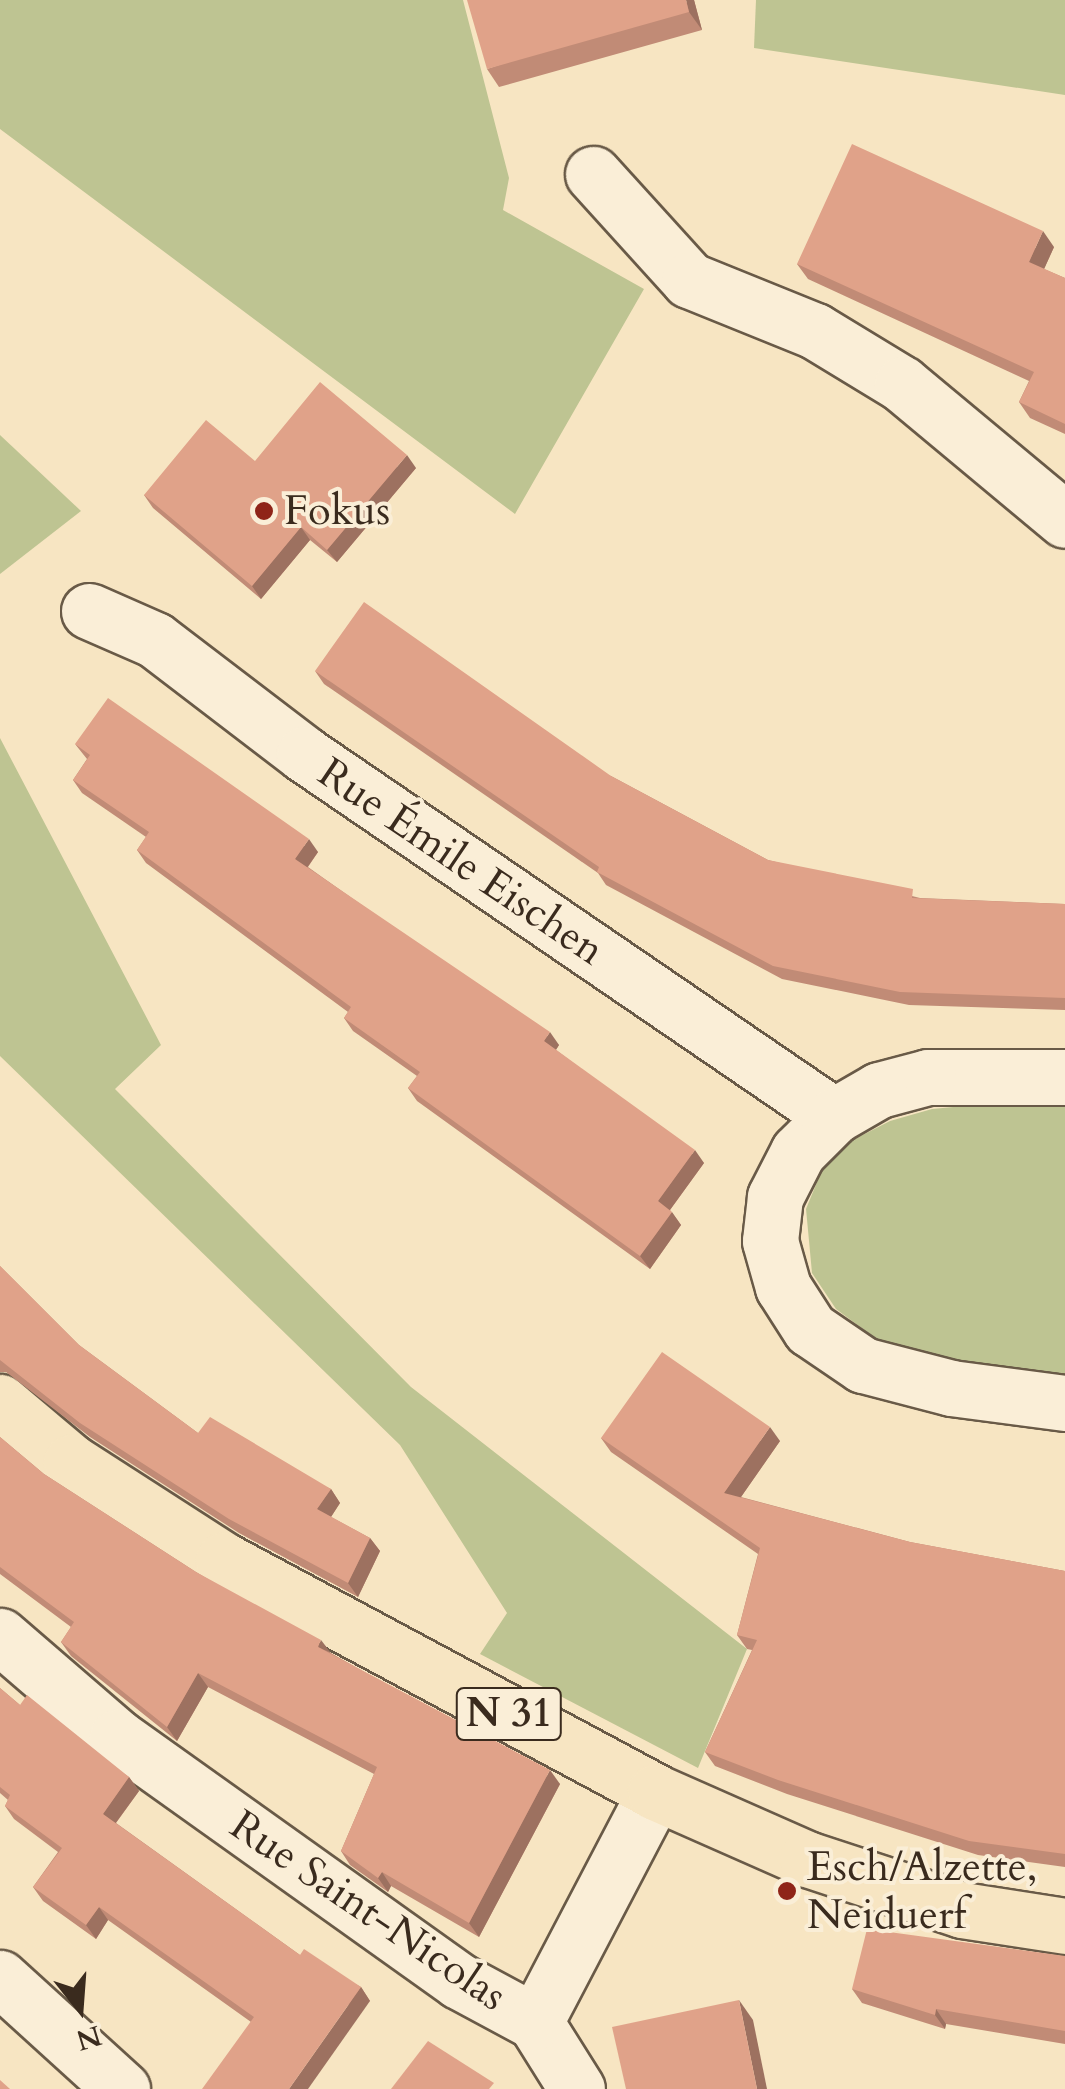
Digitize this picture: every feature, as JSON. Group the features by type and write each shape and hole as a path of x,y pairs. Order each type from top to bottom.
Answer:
{"main road":[{"name":"N 31","path":"0,1402 71,1462 223,1560 656,1792 806,1858 962,1910 1065,1926"}],"street":[{"path":"593,174 689,280 815,331 902,384 1065,520"},
{"name":"Rue Émile Eischen","path":"89,611 155,640 304,754 834,1116"},
{"path":"1065,1077 928,1077 879,1090 834,1116 798,1152 775,1197 770,1241 783,1288 810,1330 863,1366 951,1388 1065,1403"},
{"name":"Rue Saint-Nicolas","path":"0,1636 134,1748 458,1982 535,2022 656,1792"},
{"path":"0,1978 122,2089"},
{"path":"535,2022 577,2089"}],"green space":[{"path":"0,0 463,0 509,178 503,210 644,289 515,514 0,129"},
{"path":"756,0 1065,0 1065,95 754,48"},
{"path":"0,435 81,511 0,574"},
{"path":"0,738 161,1045 115,1089 411,1387 747,1649 698,1768 480,1654 507,1613 400,1445 0,1056"},
{"path":"985,1104 1065,1106 1065,1375 944,1362 875,1338 836,1309 812,1273 806,1209 822,1170 851,1141 890,1121 932,1109"}],"building":[{"path":"467,0 686,0 689,12 487,69"},
{"path":"852,144 1043,231 1029,262 1065,278 1065,424 1019,402 1034,372 797,264"},
{"path":"320,382 407,455 327,550 301,527 252,586 144,495 206,420 255,461"},
{"path":"364,602 611,776 768,860 913,889 912,898 1065,904 1065,998 900,992 773,966 597,872 599,867 315,671"},
{"path":"108,698 309,839 295,859 550,1032 544,1041 695,1150 658,1201 672,1212 640,1256 408,1088 420,1072 344,1018 351,1007 137,850 149,832 73,780 90,755 75,744"},
{"path":"0,1266 79,1345 198,1433 210,1417 331,1489 317,1509 370,1538 348,1583 229,1519 80,1423 0,1360"},
{"path":"662,1352 770,1427 724,1493 910,1542 1065,1571 1065,1854 969,1841 778,1780 705,1752 757,1640 737,1635 760,1548 601,1438"},
{"path":"0,1437 44,1474 196,1572 321,1640 318,1647 550,1770 469,1923 382,1872 378,1878 341,1851 377,1767 198,1673 167,1727 61,1642 74,1622 0,1567"},
{"path":"0,1688 20,1705 27,1695 129,1777 103,1814 300,1955 304,1949 361,1987 289,2089 202,2089 254,2017 99,1907 86,1925 33,1887 62,1848 5,1806 10,1795 0,1787"},
{"path":"867,1929 1065,1956 1065,2031 936,2009 935,2015 852,1989"},
{"path":"739,2000 757,2089 626,2089 612,2027"},
{"path":"428,2041 494,2083 489,2089 391,2089"}],"place":[{"name":"Fokus","path":"264,511"},
{"name":"Esch/Alzette, Neiduerf","path":"787,1891"}]}
